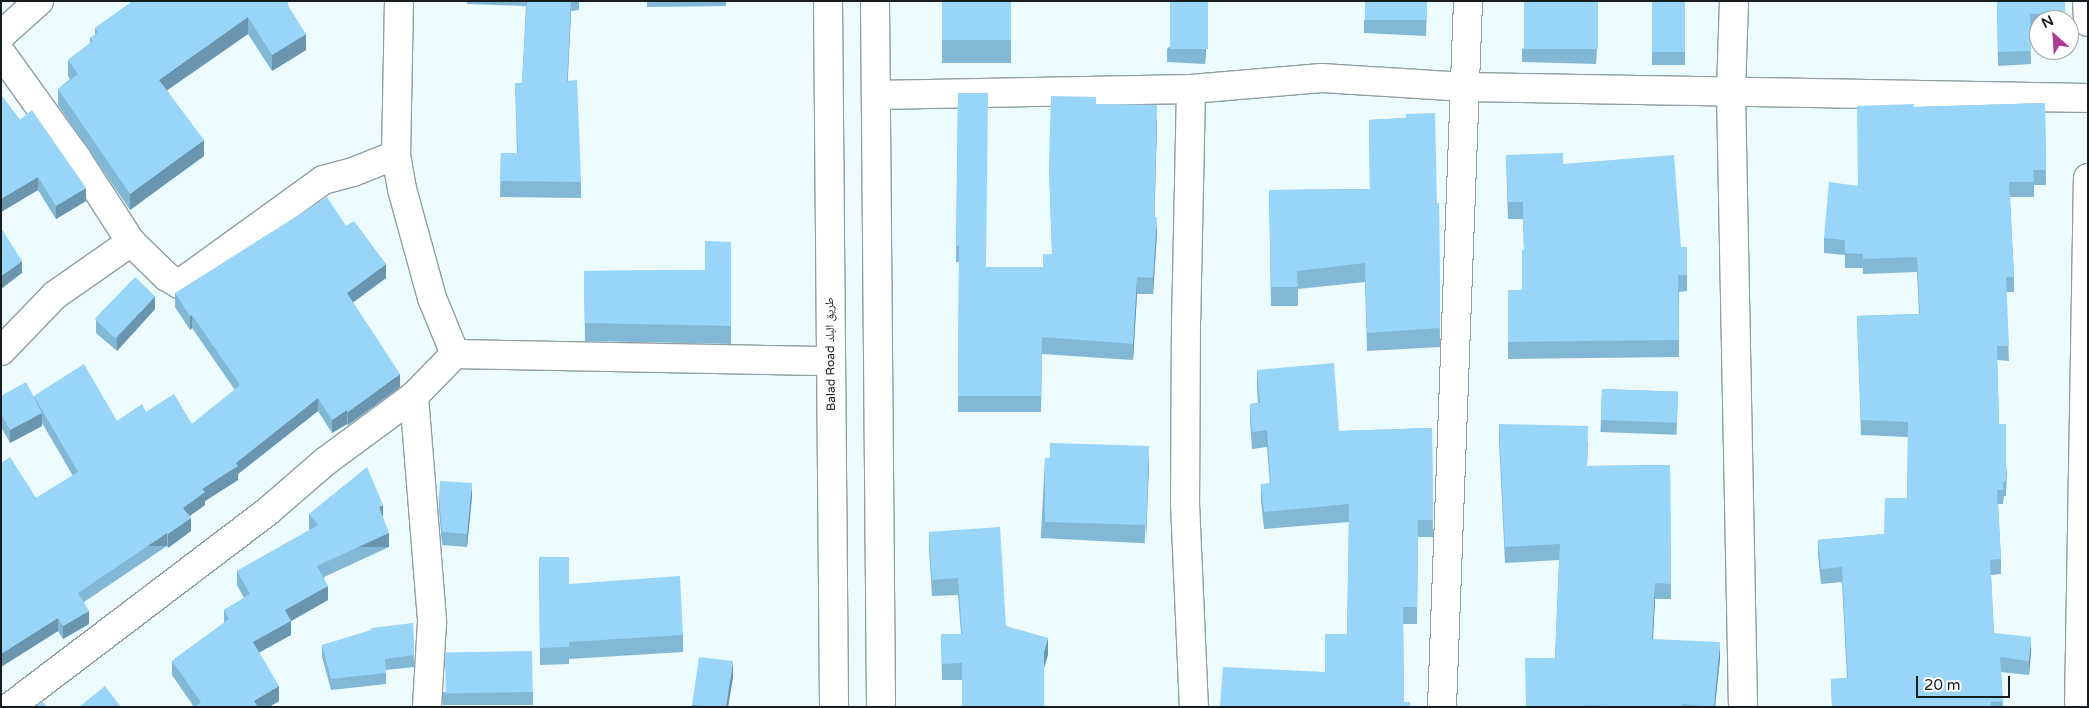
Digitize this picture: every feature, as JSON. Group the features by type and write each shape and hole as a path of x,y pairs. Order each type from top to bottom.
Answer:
{"main road":[{"path":"1,35 39,1"},
{"path":"399,1 396,155 402,189 432,298 455,354"},
{"name":"Balad Road طريق البلد","path":"828,1 834,707"},
{"path":"875,1 881,707"},
{"path":"1442,707 1468,1"},
{"path":"1734,1 1731,92 1743,707"},
{"path":"2087,1 2088,22"},
{"path":"1,53 76,157 131,242 167,277 179,284 323,180 353,172 396,155"},
{"path":"876,95 1191,89 1322,78 1465,87 2088,98"},
{"path":"1191,89 1186,320 1185,503 1194,707"},
{"path":"2079,707 2088,178"},
{"path":"1,351 56,295 131,242"},
{"path":"10,707 268,511 326,461 414,396 455,354 831,362"},
{"path":"414,396 432,622 428,707"}],"building":[{"path":"133,1 285,1 306,34 272,55 248,17 159,80 204,140 130,194 58,89 78,74 68,60 93,41 90,38 98,32 95,28"},
{"path":"527,1 571,1 567,81 577,80 581,182 500,181 501,153 518,153 515,83 522,83"},
{"path":"942,1 1011,1 1011,40 942,40"},
{"path":"1170,1 1208,1 1208,49 1170,49"},
{"path":"1365,1 1427,1 1427,20 1365,20"},
{"path":"1524,1 1598,1 1598,49 1524,49"},
{"path":"1652,1 1685,1 1685,52 1652,52"},
{"path":"1997,1 2065,1 2065,10 2029,10 2029,51 1998,52"},
{"path":"958,93 988,93 986,267 1043,267 1043,254 1052,254 1049,165 1051,96 1096,97 1096,104 1157,105 1154,217 1157,217 1153,278 1137,277 1133,344 1042,337 1041,396 958,396 959,246 956,246"},
{"path":"1,95 20,120 32,110 86,188 56,206 38,177 1,199"},
{"path":"2045,103 2046,170 2033,170 2034,182 2009,182 2014,277 2006,277 2009,346 1997,346 1999,424 2006,424 2006,481 2004,481 2003,490 1997,490 2001,559 1990,560 1994,633 2031,637 2029,661 2000,657 2003,701 1991,702 1991,707 1832,707 1831,679 1848,678 1842,567 1821,569 1818,540 1884,534 1885,498 1907,498 1908,422 1861,420 1857,316 1920,314 1917,257 1863,259 1863,254 1845,253 1845,240 1824,238 1829,182 1858,186 1857,106 1914,104 1914,107"},
{"path":"1435,113 1437,204 1439,203 1440,328 1367,333 1365,263 1297,271 1298,287 1271,287 1269,190 1370,189 1369,120 1406,118 1406,114"},
{"path":"1563,153 1563,164 1674,155 1681,247 1687,247 1687,275 1678,275 1679,340 1508,342 1508,290 1522,290 1522,250 1524,250 1523,202 1508,202 1506,155"},
{"path":"327,197 346,226 354,221 386,264 347,293 400,374 348,412 347,410 332,420 318,398 236,463 238,466 202,489 205,492 183,508 191,518 78,593 89,611 63,626 58,618 1,654 1,463 10,457 36,498 78,472 34,396 84,364 117,421 142,404 146,412 174,394 192,424 240,385 175,293"},
{"path":"1,228 22,261 1,276"},
{"path":"705,241 731,242 731,326 585,323 584,271 705,270"},
{"path":"135,277 155,296 115,338 95,319"},
{"path":"1334,363 1339,431 1432,428 1433,520 1418,520 1417,607 1403,607 1404,702 1410,702 1410,707 1220,707 1223,667 1325,672 1325,634 1347,634 1349,504 1264,512 1261,484 1271,483 1267,430 1252,432 1250,404 1260,403 1257,370"},
{"path":"26,382 42,413 10,430 1,414 1,396"},
{"path":"1602,389 1678,392 1677,423 1601,420"},
{"path":"1499,424 1588,426 1587,466 1670,465 1671,584 1655,583 1652,639 1720,642 1714,707 1682,704 1682,707 1584,705 1584,707 1526,707 1525,658 1555,658 1560,544 1505,547"},
{"path":"1050,443 1149,446 1146,525 1045,522 1045,458 1050,458"},
{"path":"367,467 383,505 379,507 389,533 317,566 328,586 285,610 291,621 253,642 279,686 254,701 258,707 194,707 201,702 172,661 229,619 224,610 250,594 237,571 318,525 309,514"},
{"path":"440,481 472,483 467,534 442,532 439,495"},
{"path":"1000,527 1006,626 1048,638 1044,651 1044,707 962,707 962,663 942,664 941,634 962,634 958,578 932,580 929,532"},
{"path":"539,557 569,557 569,584 680,576 683,635 569,642 569,647 540,648"},
{"path":"413,623 414,655 385,659 386,673 331,679 322,645 371,630 371,628"},
{"path":"532,651 533,692 446,694 445,653"},
{"path":"699,657 733,661 726,707 699,707 699,705 692,705"},
{"path":"105,686 121,707 79,707"},
{"path":"42,701 47,707 35,707"}]}
